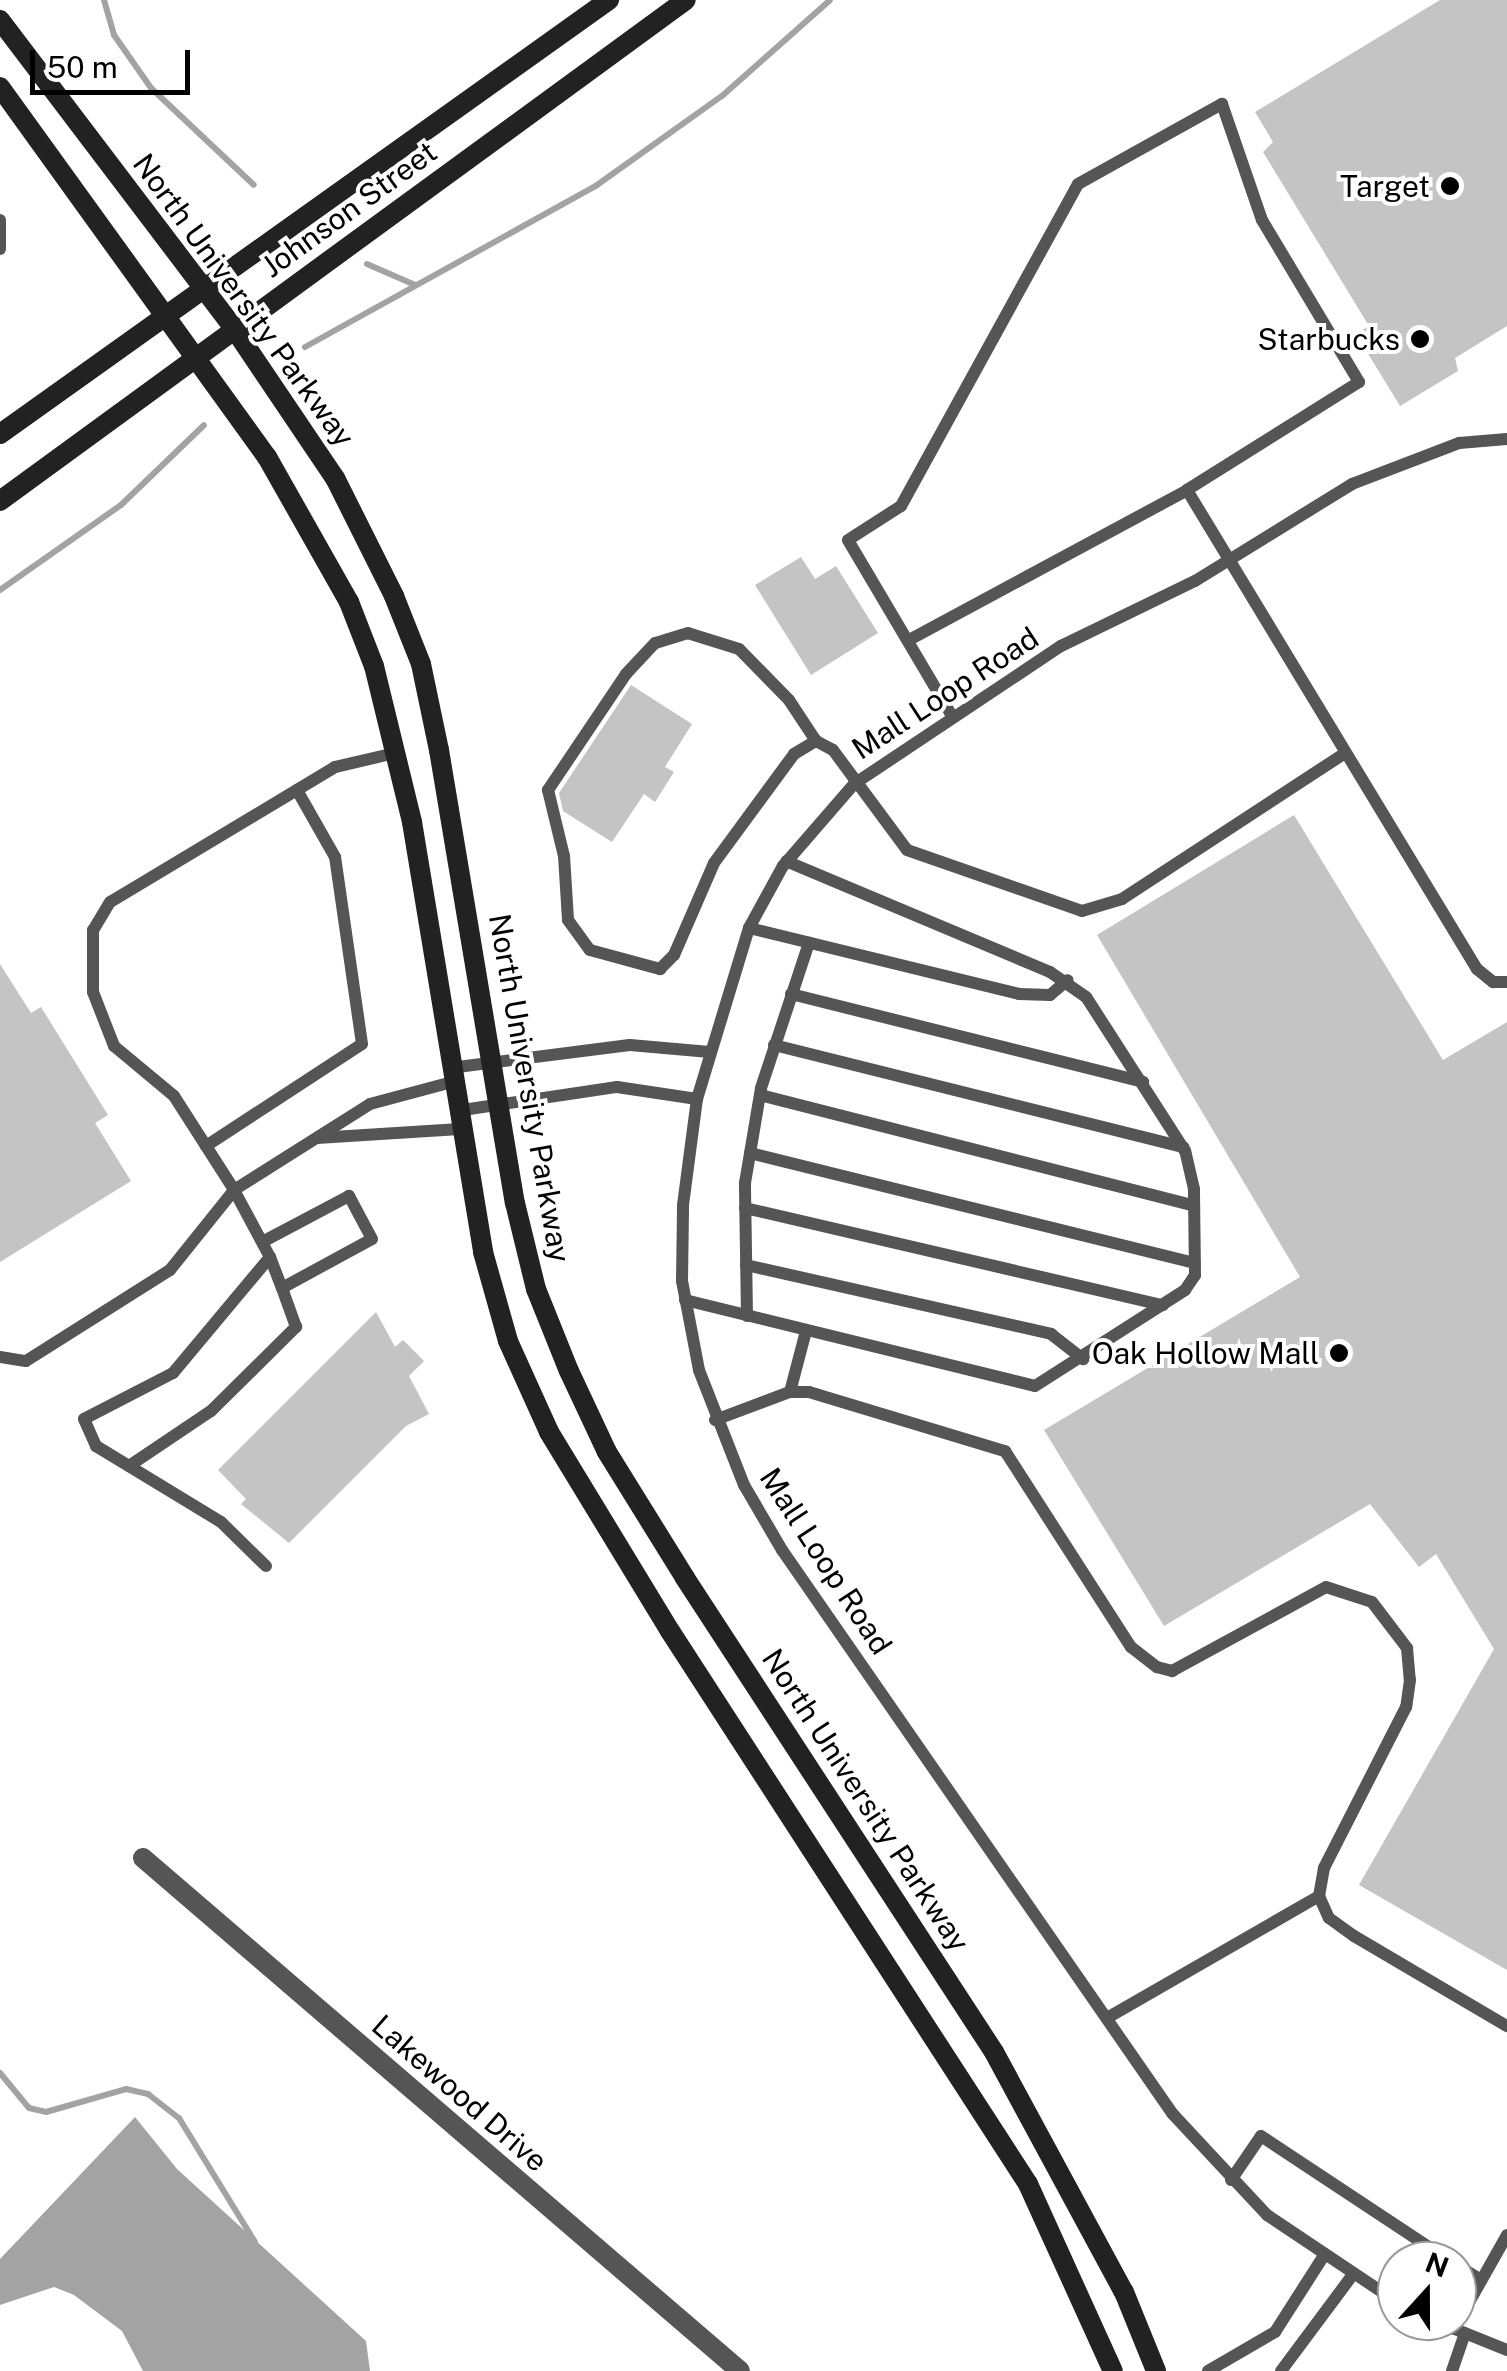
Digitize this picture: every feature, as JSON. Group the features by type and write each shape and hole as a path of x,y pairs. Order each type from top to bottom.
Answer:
{"main road":[{"name":"Johnson Street","path":"0,434 160,316 203,290 609,0"},
{"name":"Johnson Street","path":"0,501 686,0"},
{"name":"North University Parkway","path":"0,20 235,330 335,478 422,664 498,1106 536,1288 607,1452 994,2052 1124,2292 1156,2371"},
{"path":"0,87 317,538 374,666 395,753 458,1120 508,1341 549,1432 670,1631 1028,2184 1113,2371"}],"street":[{"name":"Lakewood Drive","path":"143,1858 740,2371"}],"lane":[{"path":"909,640 1187,490 1358,382 1262,220 1222,104 1078,184 901,506 848,540 952,716"},
{"path":"0,220 0,249"},
{"name":"Mall Loop Road","path":"1377,2291 1323,2257 1231,2180 1172,2112 782,1550 715,1420 685,1300 683,1206 697,1099 749,928 786,861 854,784 1061,646 1229,560 1352,484 1459,443 1507,439"},
{"path":"1187,490 1476,969 1493,982 1507,982"},
{"path":"816,742 794,754 714,862 674,955 660,970 590,950 568,920 564,856 548,790 626,674 655,643 688,632 738,650 789,700 816,742 833,750 854,784 907,850 1082,911 1122,899 1344,754"},
{"path":"129,1466 210,1411 296,1327 270,1257 234,1190 174,1096 114,1046 94,992 93,930 110,902 336,767 395,753"},
{"path":"206,1146 362,1044 336,857 297,790"},
{"path":"685,1300 1036,1386 1084,1359 1185,1290 1194,1263 1194,1206 1183,1148 1110,1028 1068,980 786,861"},
{"path":"749,928 1036,997 1068,980"},
{"path":"747,1316 745,1208 750,1153 774,1044 809,942"},
{"path":"791,994 1143,1082"},
{"path":"0,1357 26,1361 170,1270 234,1190 370,1104 492,1063 630,1044 710,1052"},
{"path":"774,1044 1183,1148"},
{"path":"314,1138 458,1120 498,1106 616,1088 697,1099"},
{"path":"760,1095 1194,1206"},
{"path":"750,1153 1194,1263"},
{"path":"262,1242 349,1196 372,1239 282,1288"},
{"path":"745,1208 1163,1305"},
{"path":"266,1566 221,1522 96,1446 84,1419 173,1373 270,1257"},
{"path":"746,1266 1051,1334 1084,1359"},
{"path":"790,1392 806,1331"},
{"path":"715,1420 790,1392 850,1402 1005,1450 1131,1647 1157,1667 1172,1671 1326,1587 1354,1591 1374,1605 1408,1648 1406,1707 1331,1853 1319,1896 1329,1918 1354,1936 1507,2026"},
{"path":"1107,2018 1319,1896"},
{"path":"1231,2180 1261,2136 1420,2241"},
{"path":"1477,2290 1507,2236"},
{"path":"1208,2371 1275,2332 1323,2257"},
{"path":"1280,2371 1352,2277"},
{"path":"1477,2278 1481,2280"},
{"path":"1477,2339 1507,2350"},
{"path":"1452,2371 1458,2341"}],"shaded area":[{"path":"135,2117 177,2169 366,2341 370,2371 143,2371 122,2331 74,2295 54,2287 0,2305 0,2259"}],"building":[{"path":"1440,0 1507,0 1507,326 1455,358 1458,371 1400,406 1356,334 1369,326 1263,152 1273,142 1255,112"},
{"path":"801,557 815,579 836,566 878,633 811,675 755,585"},
{"path":"631,685 692,724 665,767 674,772 655,802 644,794 612,842 563,811 559,793"},
{"name":"Oak Hollow Mall","path":"1294,815 1443,1060 1507,1022 1507,1970 1359,1885 1494,1649 1436,1554 1419,1567 1370,1504 1164,1626 1044,1430 1300,1277 1097,935"},
{"path":"0,964 31,1013 41,1007 108,1115 95,1123 131,1181 0,1262"},
{"path":"376,1312 395,1347 403,1340 424,1361 409,1376 429,1414 406,1426 289,1543 241,1504 246,1499 218,1470"}],"waterway":[{"path":"104,0 114,35 151,88 254,185"},
{"path":"305,347 597,185 722,96 830,0"},
{"path":"367,264 415,285"},
{"path":"0,590 121,505 204,425"},
{"path":"0,2073 29,2108 46,2112 126,2089 148,2094 179,2118 255,2242"}],"place":[{"name":"Target","path":"1450,186"},
{"name":"Starbucks","path":"1420,339"},
{"name":"Oak Hollow Mall","path":"1339,1353"}]}
